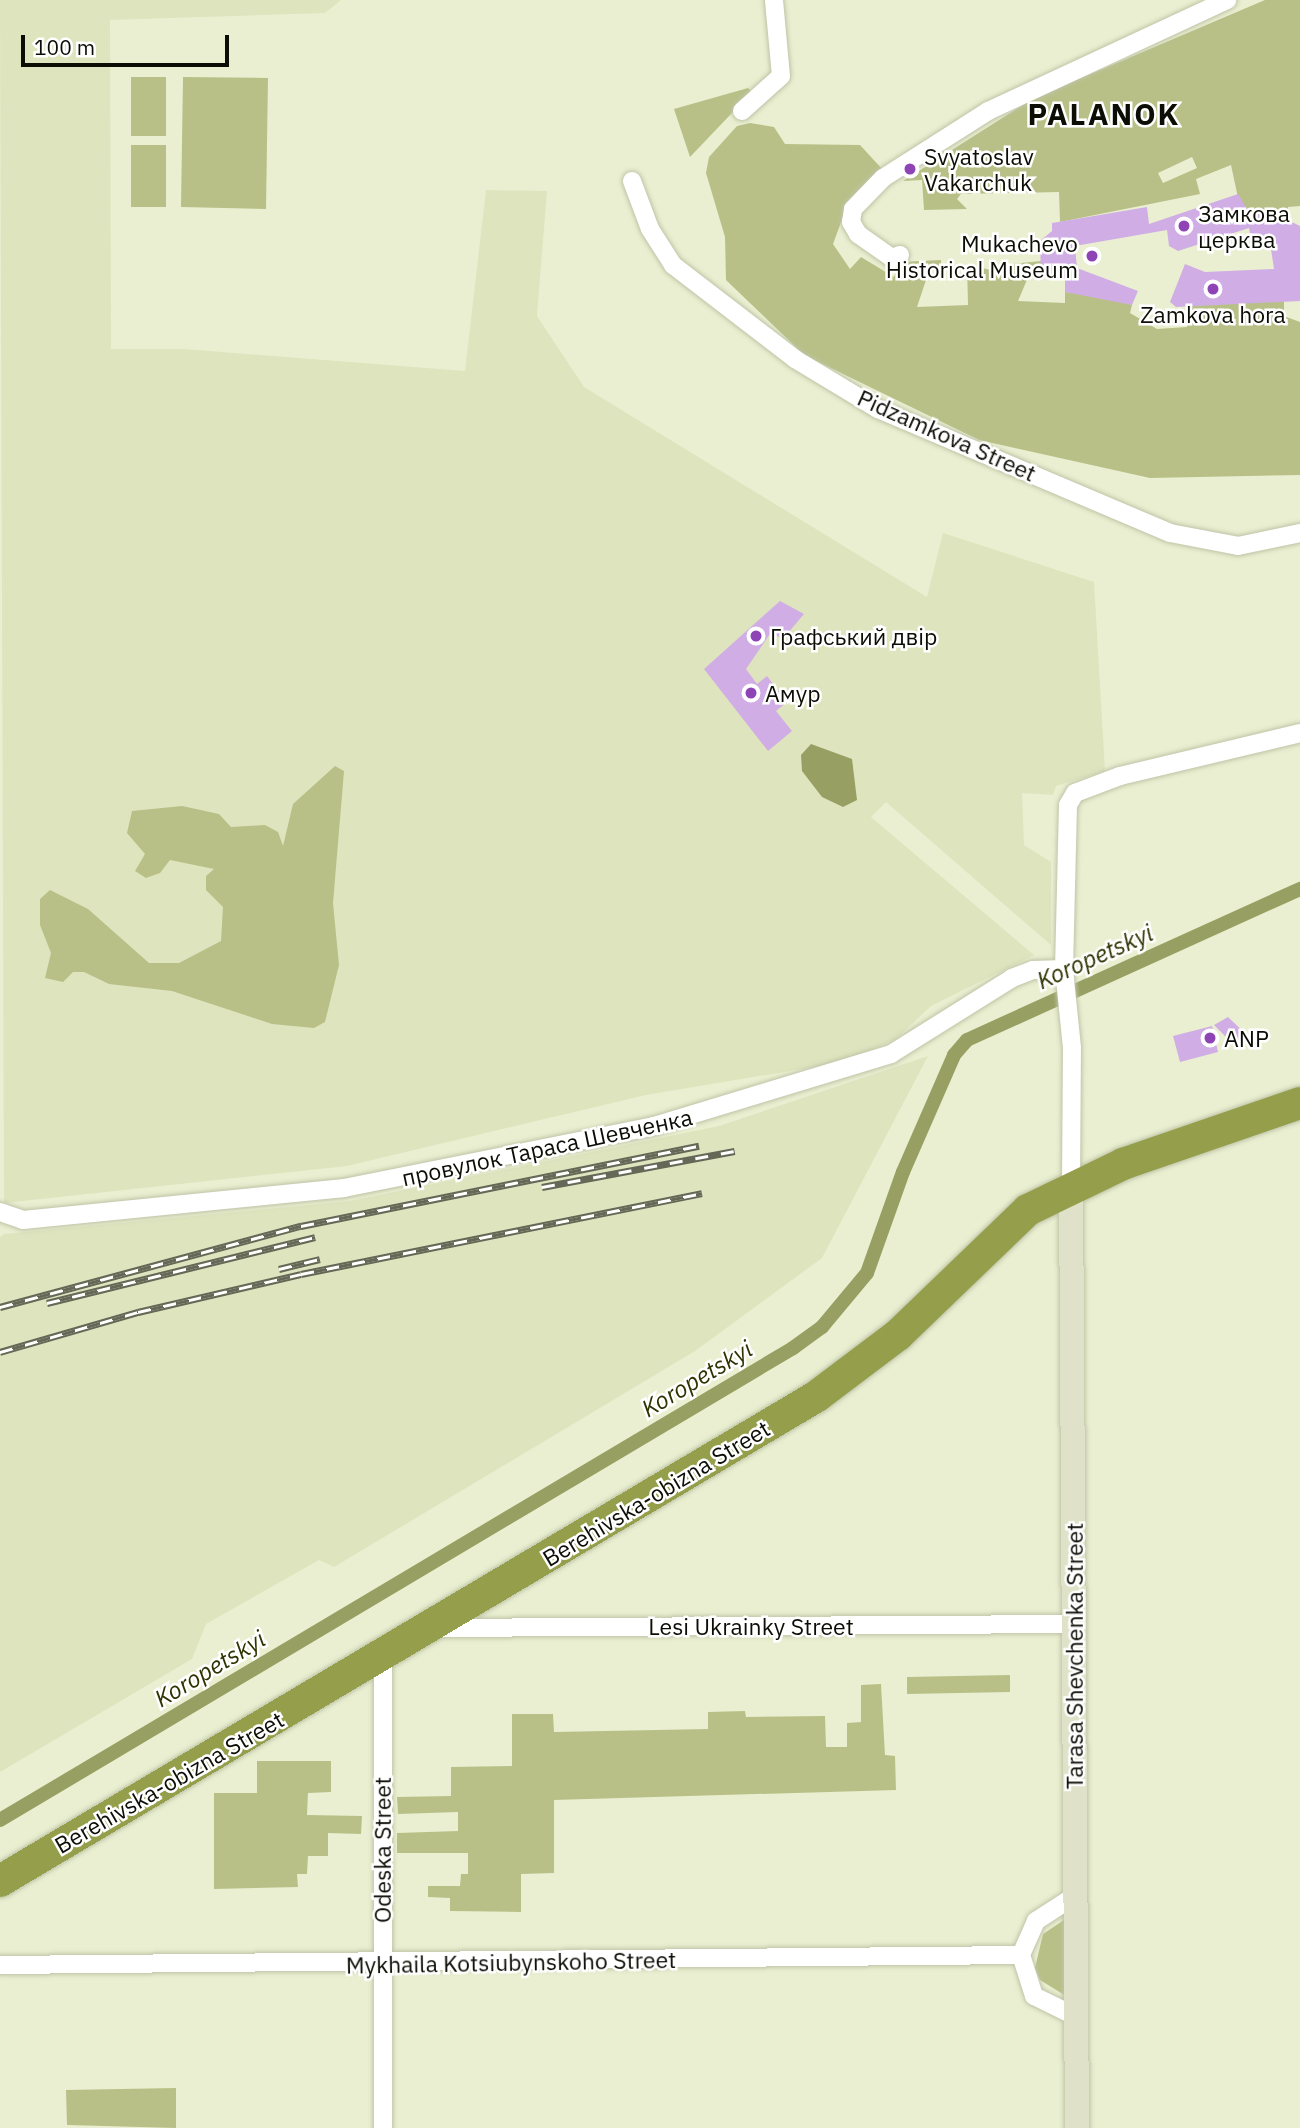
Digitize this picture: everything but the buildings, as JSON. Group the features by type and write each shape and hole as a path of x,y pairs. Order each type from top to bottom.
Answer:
{"highway":[{"name":"Berehivska-obizna Street","path":"0,1881 383,1656 863,1365 1018,1218 1071,1185 1300,1104"}],"street":[{"path":"742,111 781,76 774,0"},
{"path":"900,255 892,258 858,234 851,222 853,209 883,178 988,111 1227,0"},
{"name":"Pidzamkova Street","path":"632,181 649,229 673,265 795,359 877,409 1170,533 1238,546 1300,533"},
{"path":"1071,1185 1070,1005 1066,974 1064,821 1075,793 1119,776 1300,733"},
{"name":"провулок Тараса Шевченка","path":"0,1212 23,1220 344,1188 694,1117 891,1054 1012,978 1033,970 1066,974"},
{"name":"Tarasa Shevchenka Street","path":"1071,1185 1077,2128"},
{"name":"Lesi Ukrainky Street","path":"428,1628 1074,1624"},
{"name":"Odeska Street","path":"383,1656 383,2128"},
{"path":"1076,1895 1036,1922 1021,1955 1034,1996 1077,2017"},
{"name":"Mykhaila Kotsiubynskoho Street","path":"0,1965 382,1964 1021,1955"}],"shaded area":[{"path":"0,0 341,0 325,13 110,20 111,349 184,349 465,371 486,190 547,191 537,316 584,387 927,597 943,533 1094,582 1105,771 1056,786 1053,795 1022,793 1024,845 1051,862 1051,945 886,802 871,817 1034,955 931,1006 896,1039 844,1062 646,1095 347,1166 4,1203"},
{"path":"1265,0 1300,0 1300,206 1288,207 1287,217 1269,211 1249,216 1240,207 1231,165 1196,179 1200,194 1060,222 1059,192 961,194 957,199 967,209 924,210 922,180 903,181 1032,99","holes":["1192,157 1197,168 1163,183 1158,173"]},
{"path":"131,77 166,77 166,136 131,136"},
{"path":"183,77 268,78 266,209 181,207"},
{"path":"748,88 752,92 690,157 674,109"},
{"path":"750,123 774,127 785,144 860,145 883,170 847,206 833,244 850,269 861,257 894,277 899,262 941,260 941,267 930,268 917,307 968,305 967,264 1002,273 1010,264 1041,261 1041,266 1032,268 1018,301 1065,303 1065,292 1101,296 1132,305 1130,313 1157,329 1187,327 1188,304 1284,301 1284,316 1300,322 1300,475 1150,478 979,440 804,355 726,280 725,237 706,173 709,157 737,126"},
{"path":"131,145 166,145 166,207 131,207"},
{"path":"811,744 852,759 857,800 843,807 822,797 802,771 801,755"},
{"path":"335,766 344,771 333,903 339,965 325,1022 314,1028 272,1024 172,991 109,984 84,972 73,972 63,982 45,978 51,953 40,925 40,899 50,890 88,909 149,963 179,963 221,941 223,907 206,890 206,876 214,869 170,860 160,873 146,878 135,871 145,854 127,833 132,811 182,806 219,814 231,827 265,825 278,832 283,846 293,804"},
{"path":"928,1056 822,1258 695,1351 334,1567 319,1560 206,1624 192,1659 0,1772 0,1237 4,1234 350,1201 719,1126"},
{"path":"1010,1675 1010,1692 907,1694 907,1677"},
{"path":"881,1684 885,1755 895,1756 896,1790 554,1800 554,1873 521,1874 521,1912 450,1911 450,1898 428,1897 428,1886 460,1886 461,1874 468,1874 468,1853 397,1853 397,1833 458,1831 458,1812 398,1814 397,1797 451,1796 451,1767 512,1766 512,1714 553,1714 554,1732 708,1729 708,1712 745,1711 746,1717 825,1716 826,1747 847,1747 847,1723 861,1722 861,1685"},
{"path":"257,1761 331,1761 331,1792 308,1793 307,1815 362,1816 361,1834 328,1833 328,1856 308,1856 307,1874 297,1874 298,1887 214,1889 214,1793 257,1793"},
{"path":"1064,1920 1066,1996 1040,1980 1035,1968 1043,1934"},
{"path":"176,2088 176,2128 67,2125 66,2090"}],"waterway":[{"name":"Koropetskyi","path":"0,1820 793,1348 822,1327 867,1273 903,1172 954,1055 967,1040 1300,889"}],"railway":[{"path":"0,1307 301,1226 699,1146"},
{"path":"542,1187 735,1151"},
{"path":"0,1352 138,1312 301,1274 702,1193"},
{"path":"47,1303 315,1237"},
{"path":"279,1269 320,1259"}],"place":[{"name":"Svyatoslav Vakarchuk","path":"910,169"},
{"name":"Замкова церква","path":"1184,226"},
{"name":"Mukachevo Historical Museum","path":"1092,256"},
{"name":"Zamkova hora","path":"1213,289"},
{"name":"Графський двір","path":"756,636"},
{"name":"Амур","path":"751,693"},
{"name":"ANP","path":"1210,1038"}],"district":[{"name":"PALANOK","path":"1104,114"}]}
